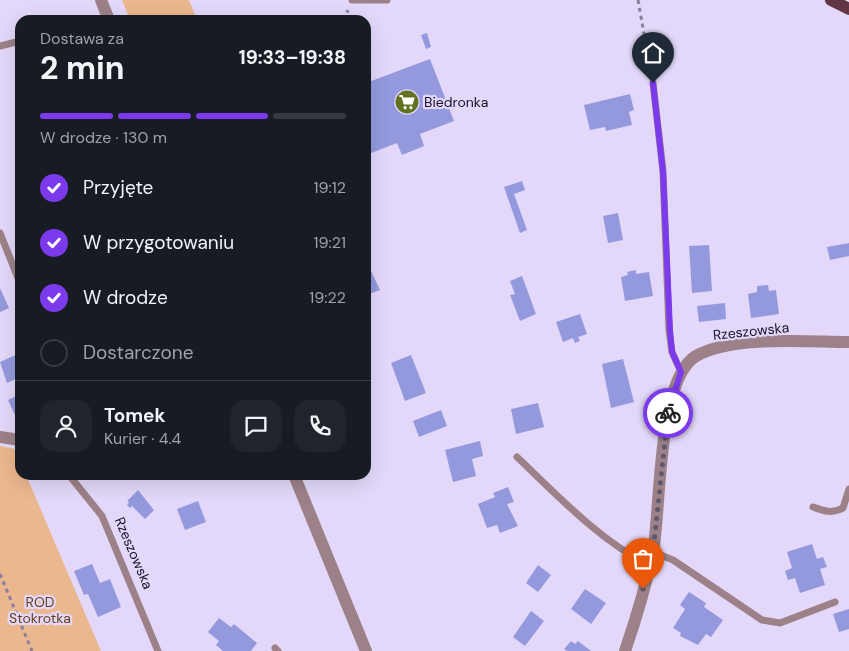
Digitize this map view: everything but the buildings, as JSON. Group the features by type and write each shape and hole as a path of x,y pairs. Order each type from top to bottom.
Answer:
{"main road":[{"path":"831,0 849,9"}],"street":[{"path":"101,0 107,15"},
{"name":"Rzeszowska","path":"625,651 653,552 668,408 681,372 694,357 716,347 790,341 849,342"},
{"path":"0,437 15,439"},
{"path":"296,480 366,651"}],"lane":[{"path":"352,0 387,0"},
{"path":"0,46 15,42"},
{"path":"653,83 663,172 672,352 681,372"},
{"path":"0,233 15,270"},
{"path":"517,457 581,517 637,559 649,565"},
{"name":"Rzeszowska","path":"73,480 102,516 158,651"},
{"path":"813,507 829,512 843,508 849,489"},
{"path":"653,552 673,560 762,620 780,623 835,602"}],"path":[{"path":"638,0 653,83"},
{"path":"346,15 348,10"},
{"path":"0,574 32,651"}],"green space":[{"path":"122,0 189,0 195,15 128,15"},
{"name":"ROD Stokrotka","path":"0,446 15,449 15,480 28,480 101,651 0,651"}],"way so far":[{"path":"643,589 653,552 668,413"}],"place":[{"name":"Biedronka","path":"407,102"}],"route":[{"path":"653,83 663,172 672,352 681,372 673,392 668,413"}]}
